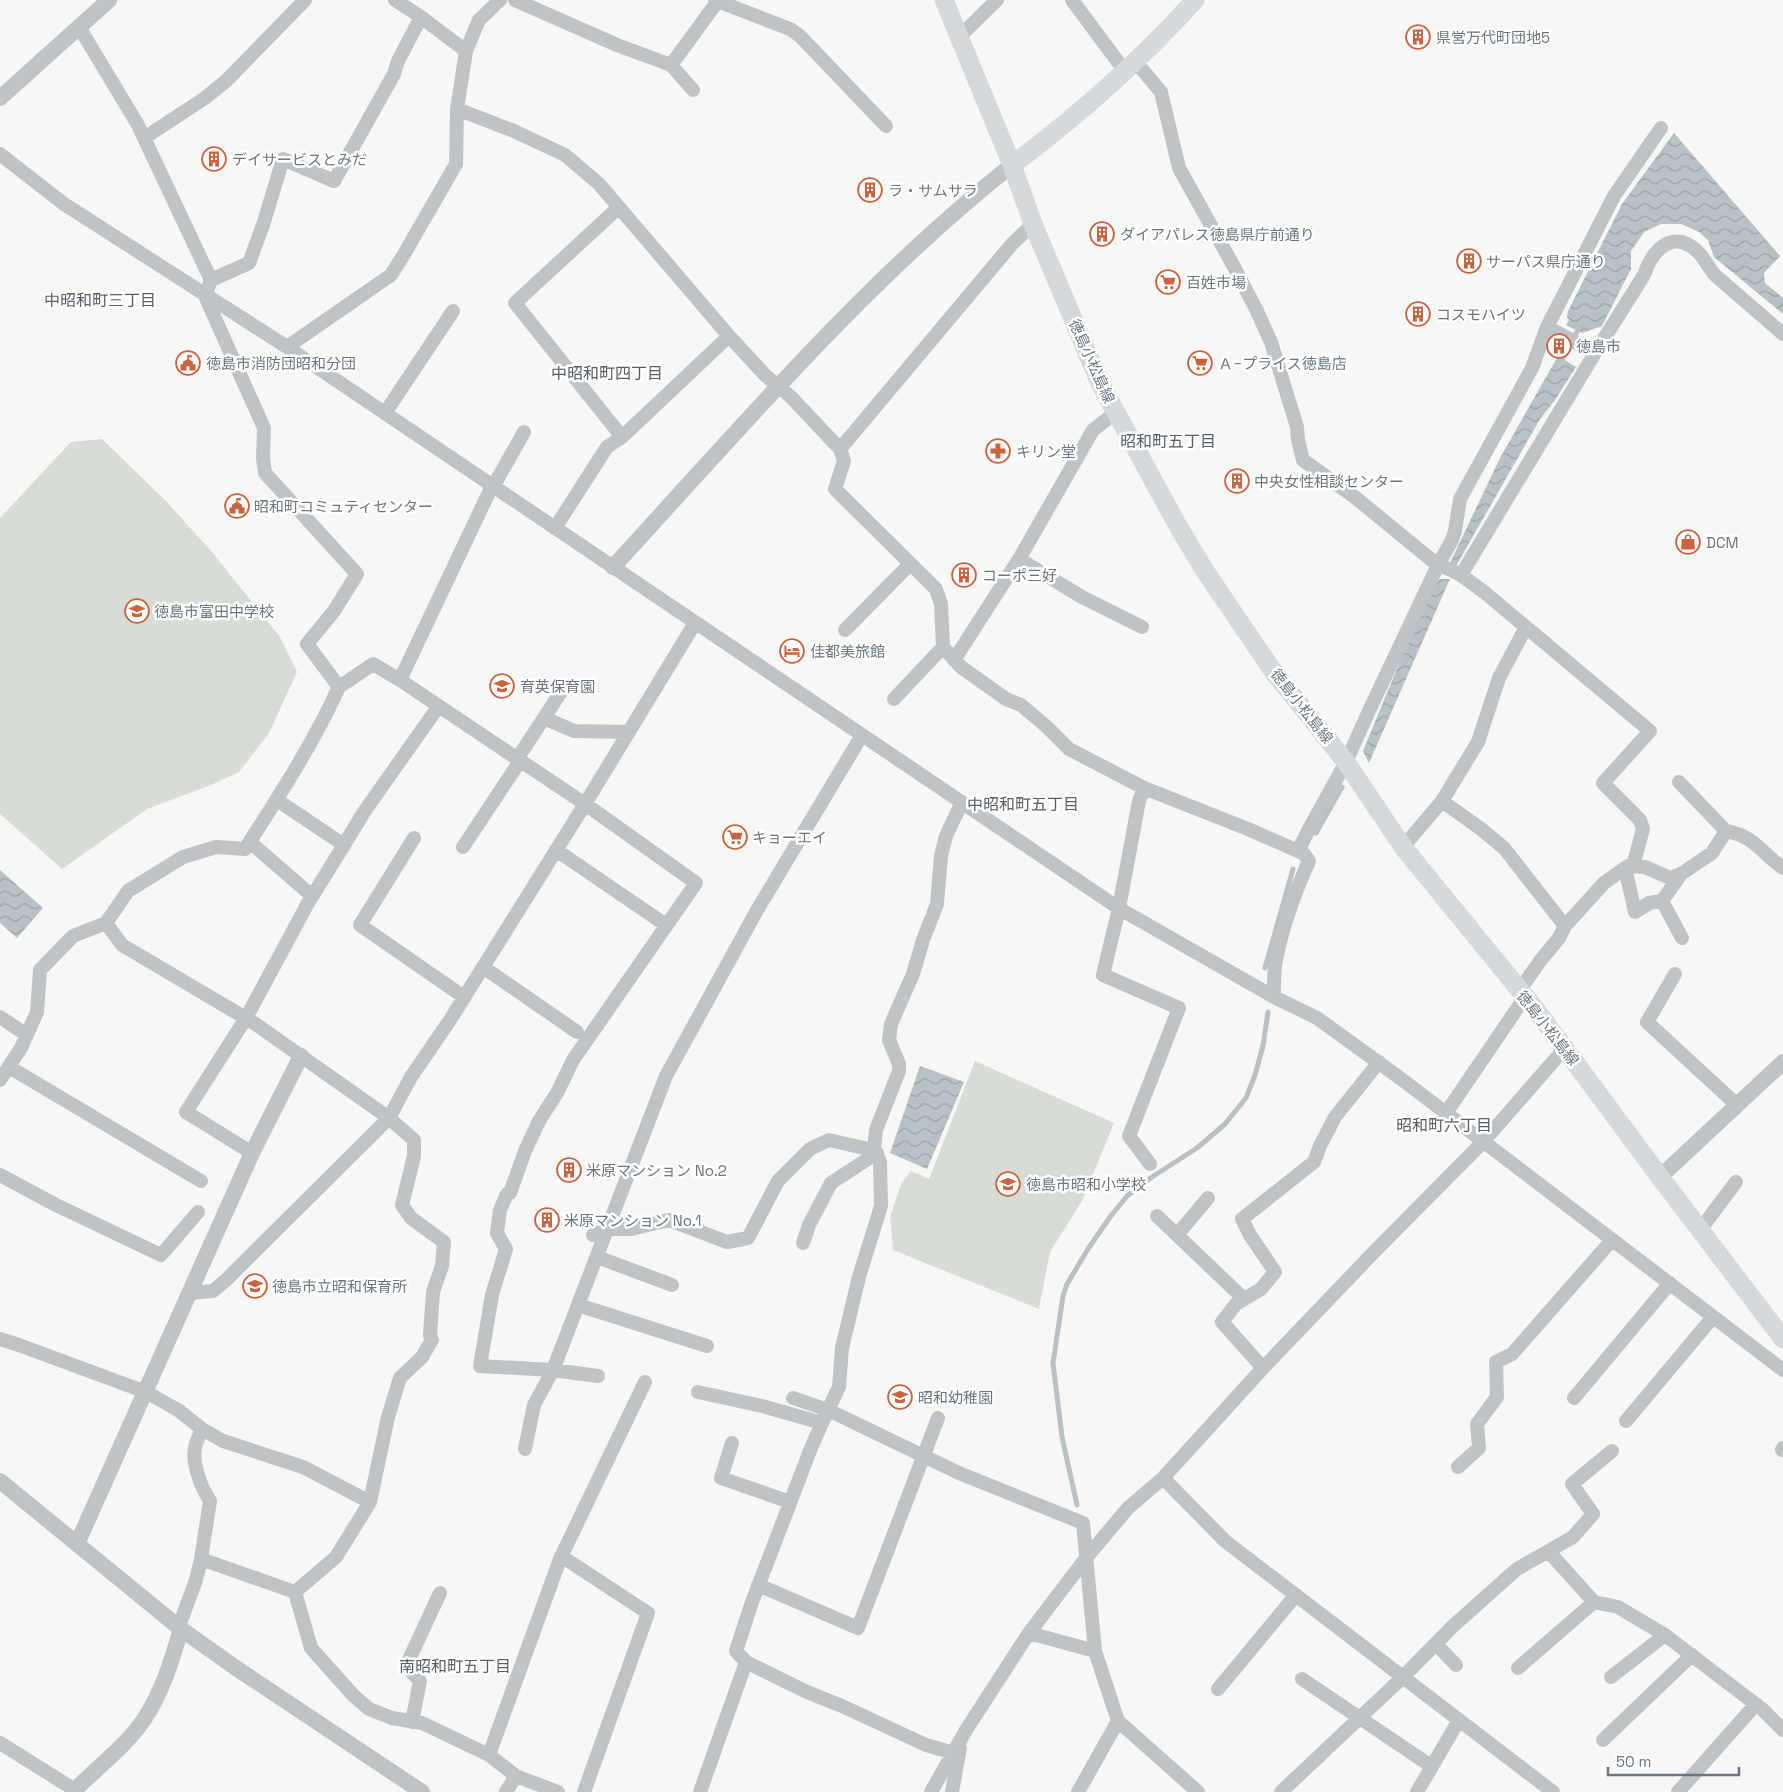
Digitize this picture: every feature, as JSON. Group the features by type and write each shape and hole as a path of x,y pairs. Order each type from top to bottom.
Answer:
{"main road":[{"name":"徳島小松島線","path":"944,0 1012,165 1033,224 1100,383 1178,526 1205,571 1273,671 1346,762 1403,848 1565,1048 1783,1339"},
{"path":"1012,165 1054,133 1130,65 1168,30 1195,0"}],"street":[{"path":"144,138 212,92 270,37 305,0"},
{"path":"395,0 421,16 466,51"},
{"path":"287,347 391,275 456,164 457,109 466,51 479,20 500,0"},
{"path":"515,0 617,45 671,65 692,90"},
{"path":"959,37 997,0"},
{"path":"1072,0 1130,65 1161,92 1179,168 1233,265 1271,342 1297,427 1298,440 1304,460 1356,498 1441,566 1459,575 1484,592 1650,731 1603,783 1640,820 1643,829 1629,867 1634,912 1648,903 1662,901 1681,874"},
{"path":"0,98 105,1"},
{"path":"671,65 716,1 790,29 800,36 886,126"},
{"path":"339,687 307,644 334,610 357,574 266,473 263,458 264,428 205,296 212,280 249,263 283,159 334,181 394,74 398,61 421,16"},
{"path":"79,27 144,138 212,280"},
{"path":"457,109 514,131 566,155 599,184 729,336 765,375 840,449 844,461 835,490 936,589 941,604 943,647 961,668 1006,699 1021,705 1069,749 1144,788 1248,829 1304,854 1309,861 1299,884 1279,948 1275,967 1274,996"},
{"path":"1298,851 1346,762 1368,713 1441,566 1455,531 1460,499 1532,368 1547,327 1614,196 1661,128"},
{"path":"0,154 64,204 287,347 1120,908 1274,996 1317,1018 1379,1062 1783,1370"},
{"path":"613,567 863,297 980,190 1012,165"},
{"path":"618,208 515,303 622,437"},
{"path":"840,449 1012,244 1033,224"},
{"path":"1459,575 1589,349 1644,275 1649,261 1657,250 1666,243 1675,242 1689,245 1700,255 1710,270 1783,334"},
{"path":"385,413 453,312"},
{"path":"1547,327 1589,349"},
{"path":"555,528 607,447 622,437 729,336"},
{"path":"954,660 1019,559 1093,430 1115,412"},
{"path":"400,680 493,486 524,432"},
{"path":"1019,559 1082,597 1142,627"},
{"path":"845,630 910,564"},
{"path":"190,1293 213,1291 226,1280 389,1118 412,1077 586,804 695,623"},
{"path":"1403,848 1442,800 1478,742 1499,678 1526,627"},
{"path":"894,699 943,647"},
{"path":"0,1080 21,1048 37,1012 40,970 73,936 106,923 128,891 183,857 216,848 245,849 277,800 325,718 339,687 373,664 586,804 696,883 573,1060 557,1093 539,1121 525,1151 510,1193 500,1210 497,1233 506,1249 492,1295 480,1366 553,1370 598,1376"},
{"path":"463,848 561,692"},
{"path":"252,1153 186,1112 246,1018 312,896 344,844 364,812 438,707"},
{"path":"544,718 574,731 628,732"},
{"path":"525,1449 534,1405 553,1370 666,1076 756,912 862,735"},
{"path":"1679,782 1726,831 1740,834 1758,845 1772,860 1783,868"},
{"path":"1144,788 1139,801 1120,908 1103,975 1179,1008 1129,1136 1150,1164"},
{"path":"277,800 344,844"},
{"path":"1442,800 1504,848 1565,926"},
{"path":"954,1753 926,1745 746,1662 736,1651 758,1585 790,1502 825,1416 839,1387 842,1348 859,1277 881,1206 880,1162 876,1151 878,1124 899,1071 899,1064 889,1040 891,1024 913,974 923,940 937,904 941,856 946,836 962,802"},
{"path":"1446,1113 1522,994 1540,961 1559,938 1565,926 1604,883 1629,867 1645,867 1670,878 1681,874 1712,852 1726,831"},
{"path":"414,838 360,925 464,997"},
{"path":"250,842 312,896"},
{"path":"556,850 666,925"},
{"path":"1662,901 1682,938"},
{"path":"106,923 122,945 246,1018 389,1118 414,1140 414,1156 402,1205 411,1218 444,1242 442,1266 433,1292 430,1335 432,1340 422,1357 400,1378 388,1417 370,1502 336,1557 295,1592"},
{"path":"483,967 577,1032"},
{"path":"1675,974 1647,1022 1737,1105"},
{"path":"0,1018 27,1035"},
{"path":"930,1792 1029,1633 1086,1558 1128,1508 1163,1478 1263,1368 1483,1142 1565,1048"},
{"path":"77,1544 252,1153 301,1056"},
{"path":"1263,1368 1222,1322 1236,1304 1262,1289 1275,1272 1250,1235 1242,1219 1314,1162 1335,1117 1379,1062"},
{"path":"1660,1177 1783,1062"},
{"path":"9,1067 201,1181"},
{"path":"593,1235 608,1229 631,1229 669,1220 727,1242 748,1238 778,1181 810,1148 829,1140 876,1151"},
{"path":"803,1243 809,1225 831,1183 876,1151"},
{"path":"0,1175 56,1205 161,1256 198,1212"},
{"path":"1700,1230 1736,1182"},
{"path":"1176,1235 1208,1198"},
{"path":"1157,1216 1244,1299"},
{"path":"1458,1468 1479,1448 1477,1424 1497,1397 1496,1362 1512,1354 1612,1240"},
{"path":"597,1257 672,1285"},
{"path":"1574,1398 1670,1283"},
{"path":"578,1305 707,1346"},
{"path":"1626,1421 1713,1316"},
{"path":"0,1339 146,1392 178,1410 202,1429 223,1440 303,1467 370,1502"},
{"path":"489,1755 561,1556 645,1382"},
{"path":"698,1392 762,1406 825,1416"},
{"path":"793,1398 825,1416 1083,1523 1094,1651 1118,1721 1198,1792"},
{"path":"758,1585 858,1628 938,1418"},
{"path":"0,1743 74,1791 131,1736 144,1720 167,1675 201,1559 210,1501 205,1493 196,1465 195,1448 202,1429"},
{"path":"732,1443 721,1478 790,1502"},
{"path":"1281,1792 1403,1677 1452,1627 1517,1569 1573,1537 1593,1514 1572,1484 1612,1451"},
{"path":"1163,1478 1225,1540 1554,1792"},
{"path":"0,1481 180,1628 236,1668 422,1792"},
{"path":"1549,1552 1594,1602 1618,1607 1665,1635 1780,1721"},
{"path":"561,1556 648,1613 584,1792"},
{"path":"201,1559 295,1592"},
{"path":"295,1592 312,1648 353,1695 369,1709 392,1718 422,1723 489,1755 516,1776 558,1792"},
{"path":"412,1722 420,1681 406,1666 440,1593"},
{"path":"1218,1689 1296,1595"},
{"path":"1518,1668 1594,1602"},
{"path":"1029,1633 1094,1651"},
{"path":"1611,1677 1665,1635"},
{"path":"1436,1644 1456,1664"},
{"path":"1603,1740 1692,1655"},
{"path":"700,1792 746,1662"},
{"path":"1302,1679 1431,1766"},
{"path":"1678,1792 1756,1704"},
{"path":"1417,1792 1459,1720"},
{"path":"1078,1792 1118,1721"},
{"path":"952,1792 961,1740"},
{"path":"506,1792 516,1776"}],"shaded area":[{"name":"徳島市富田中学校","path":"102,439 165,500 212,552 280,637 297,672 269,733 239,772 211,785 147,809 62,869 0,814 0,518 71,442"},
{"path":"975,1061 1114,1123 1083,1199 1050,1252 1039,1309 893,1250 890,1217 901,1184 911,1171 929,1179"}],"water":[{"path":"1674,133 1780,256 1764,273 1765,283 1783,298 1783,314 1714,257 1708,240 1699,232 1681,224 1661,224 1644,232 1631,251 1631,269 1602,326 1582,333 1566,325 1569,320 1567,317 1568,311 1622,204"},
{"path":"1558,356 1576,367 1555,400 1540,419 1456,566 1450,563 1500,458"},
{"path":"1439,579 1450,579 1369,763 1363,751 1415,625"},
{"path":"0,870 43,908 17,938 0,923"},
{"path":"920,1066 964,1082 927,1169 890,1153"}],"waterway":[{"path":"1559,365 1580,326"},
{"path":"1316,833 1342,787"},
{"path":"1265,968 1293,869"},
{"path":"1077,1505 1062,1437 1053,1363 1063,1296 1067,1284 1088,1249 1127,1196 1152,1177 1197,1148 1225,1124 1246,1098 1263,1046 1268,1012"}],"place":[{"name":"県営万代町団地5","path":"1418,37"},
{"name":"デイサービスとみだ","path":"214,159"},
{"name":"ラ・サムサラ","path":"870,190"},
{"name":"ダイアパレス徳島県庁前通り","path":"1102,234"},
{"name":"サーパス県庁通り","path":"1469,261"},
{"name":"百姓市場","path":"1168,282"},
{"name":"コスモハイツ","path":"1418,314"},
{"name":"徳島市","path":"1559,346"},
{"name":"徳島市消防団昭和分団","path":"188,363"},
{"name":"Ａ−プライス徳島店","path":"1200,363"},
{"name":"キリン堂","path":"998,451"},
{"name":"中央女性相談センター","path":"1237,481"},
{"name":"昭和町コミュティセンター","path":"237,506"},
{"name":"DCM","path":"1688,542"},
{"name":"コーポ三好","path":"964,575"},
{"name":"徳島市富田中学校","path":"137,611"},
{"name":"佳都美旅館","path":"792,651"},
{"name":"育英保育園","path":"502,686"},
{"name":"キョーエイ","path":"735,837"},
{"name":"米原マンション No.2","path":"569,1170"},
{"name":"徳島市昭和小学校","path":"1008,1184"},
{"name":"米原マンション No.1","path":"547,1220"},
{"name":"徳島市立昭和保育所","path":"255,1286"},
{"name":"昭和幼稚園","path":"900,1397"}],"district":[{"name":"中昭和町三丁目","path":"100,300"},
{"name":"中昭和町四丁目","path":"607,373"},
{"name":"昭和町五丁目","path":"1168,441"},
{"name":"中昭和町五丁目","path":"1023,804"},
{"name":"昭和町六丁目","path":"1444,1125"},
{"name":"南昭和町五丁目","path":"455,1666"}]}
